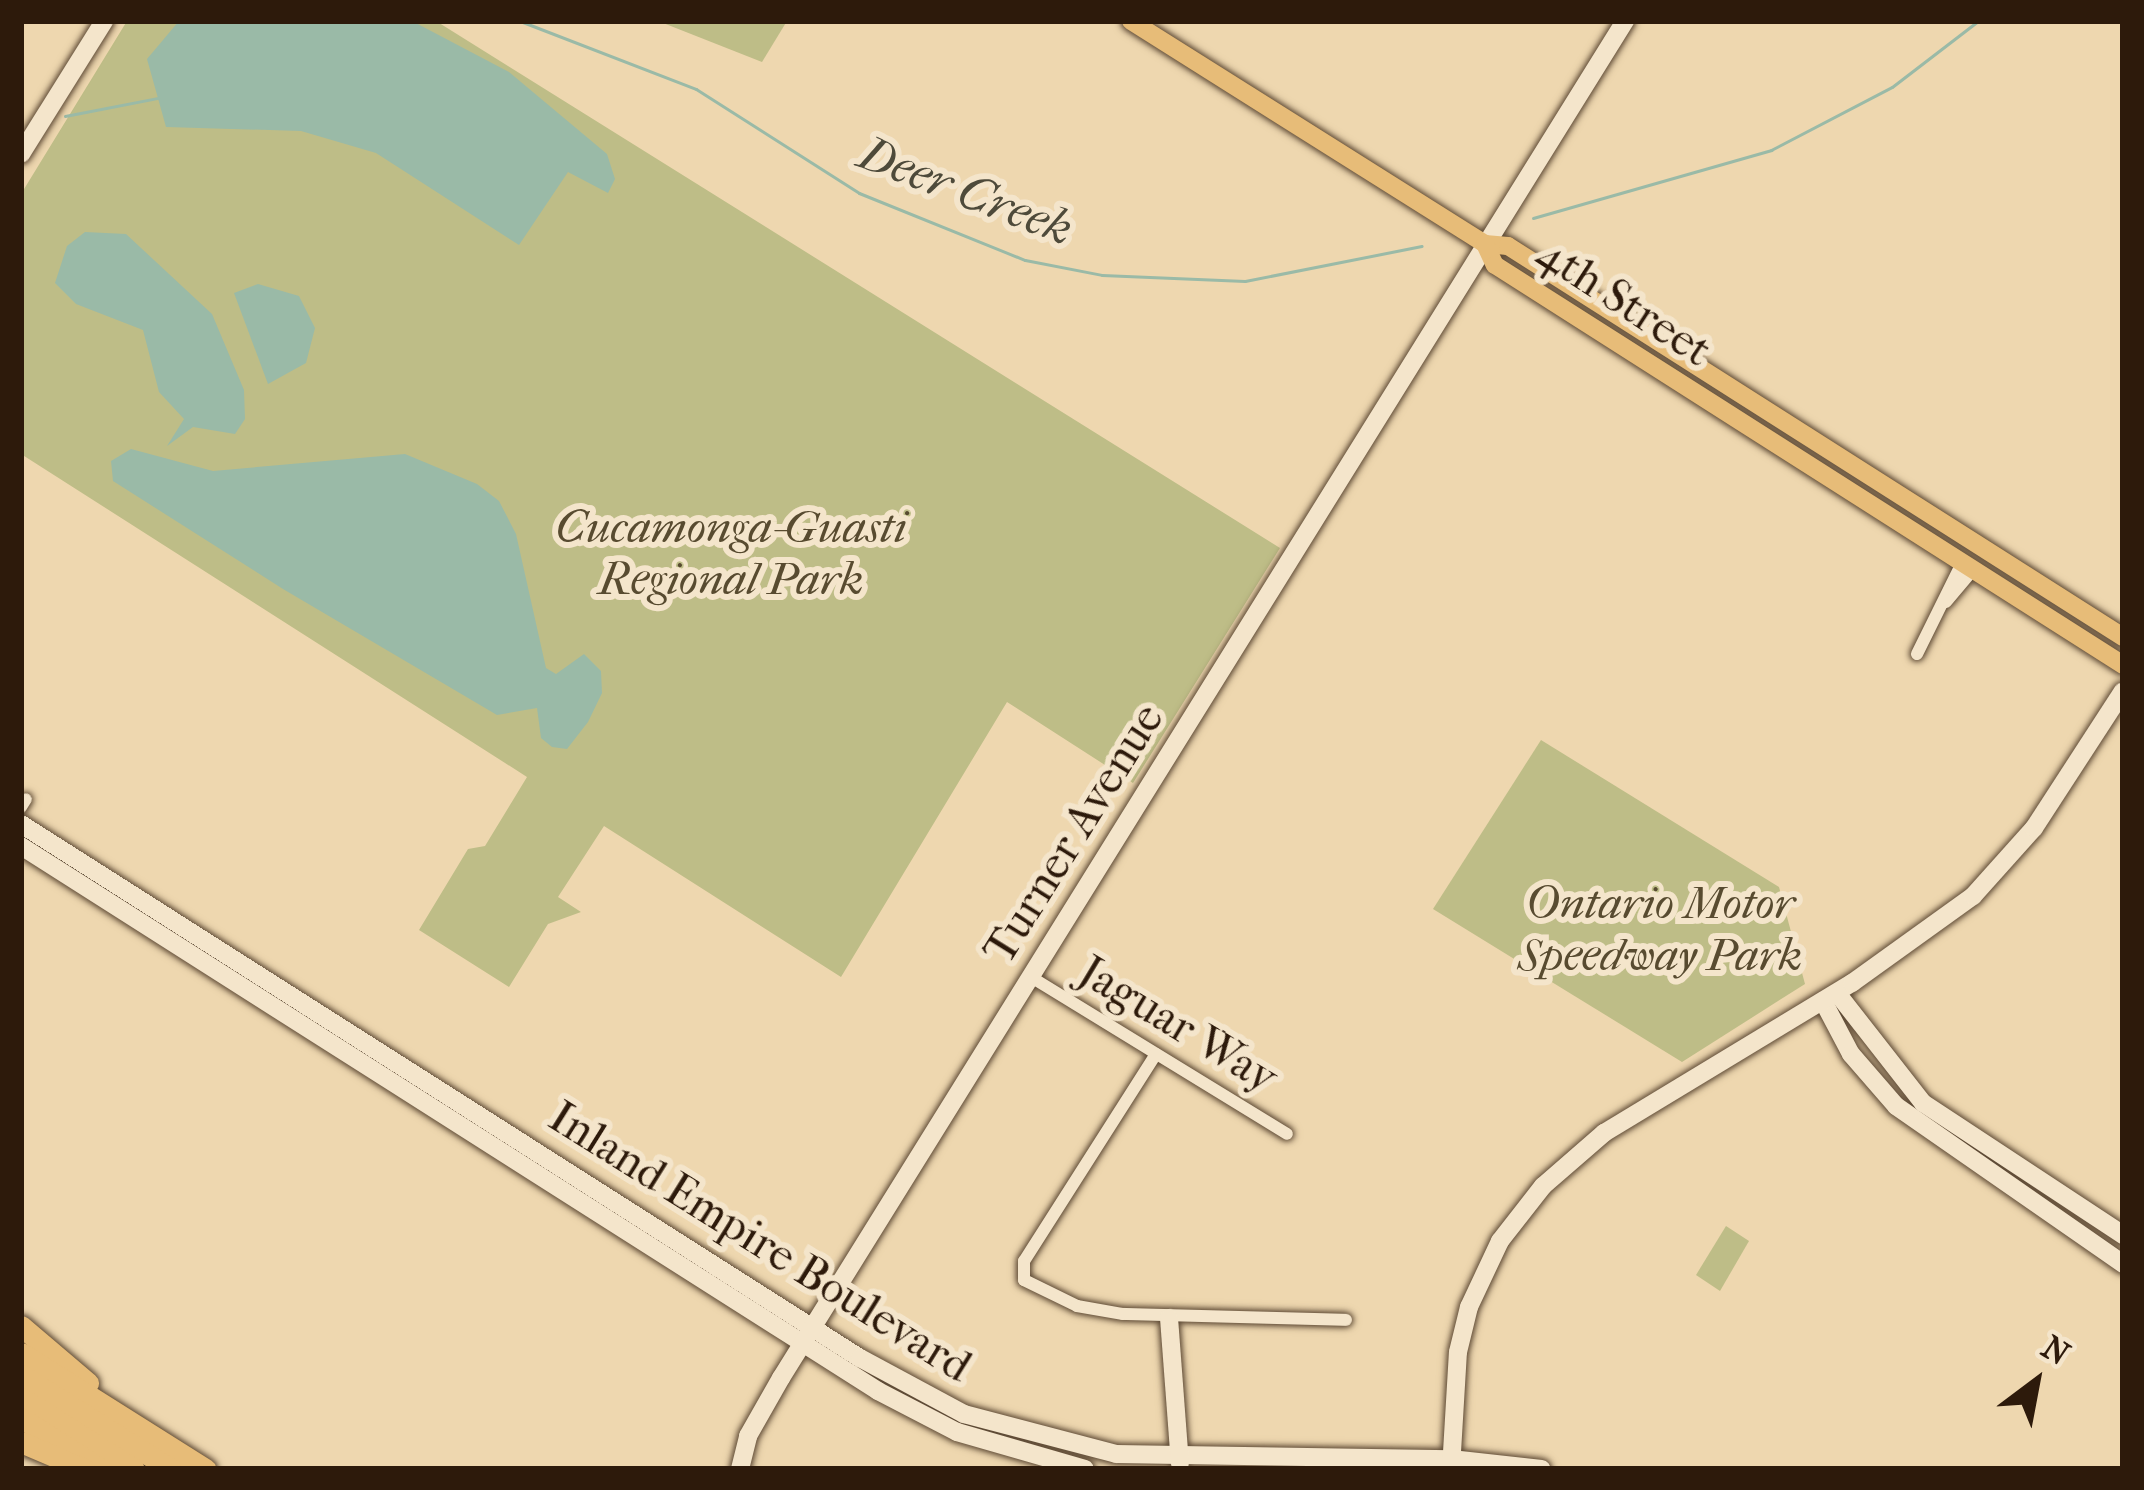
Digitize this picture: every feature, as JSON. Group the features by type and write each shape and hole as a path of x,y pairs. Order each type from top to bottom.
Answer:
{"highway":[{"path":"21,1326 128,1420"},
{"path":"21,1353 205,1469"},
{"path":"21,1375 171,1469"},
{"path":"21,1398 134,1469"},
{"path":"21,1418 101,1469"},
{"path":"21,1442 84,1469"}],"main road":[{"path":"1131,21 1155,27 1485,244"},
{"name":"4th Street","path":"2123,637 1508,245 1485,244 1495,266 2123,664"}],"street":[{"path":"21,154 104,21"},
{"name":"Turner Avenue","path":"740,1469 757,1418 1625,21"},
{"path":"1917,654 1967,568"},
{"path":"1451,1464 1469,1306 1516,1217 1604,1133 1830,997 1986,884 2034,828 2123,691"},
{"name":"Inland Empire Boulevard","path":"21,824 957,1432 1085,1469"},
{"name":"Inland Empire Boulevard","path":"21,846 808,1336 997,1426 1116,1454 1180,1463 1541,1469"},
{"name":"Jaguar Way","path":"1031,977 1287,1134"},
{"path":"1830,997 1923,1103 2123,1235"},
{"path":"1830,997 1851,1054 1895,1106 2123,1264"},
{"path":"1156,1054 1021,1271 1037,1291 1077,1306 1169,1318 1346,1321"},
{"path":"1169,1318 1180,1463"}],"green space":[{"name":"Cucamonga-Guasti Regional Park","path":"127,21 436,21 1280,548 1133,783 1007,702 841,977 604,826 558,897 581,912 548,924 509,987 419,930 468,849 485,846 527,777 21,454 21,194"},
{"path":"658,21 787,21 762,62"},
{"name":"Ontario Motor Speedway Park","path":"1541,740 1779,887 1805,984 1682,1062 1433,909"},
{"path":"1726,1226 1749,1241 1720,1291 1696,1275"}],"shaded area":[{"path":"179,21 412,21 509,72 607,154 615,179 608,193 568,172 519,245 376,153 301,131 166,127 147,59"},
{"path":"85,232 126,234 212,314 244,390 245,419 235,434 193,427 167,446 184,419 159,392 143,330 76,304 55,283 67,246"},
{"path":"258,284 299,296 315,328 306,363 268,384 234,293"},
{"path":"131,449 213,471 405,454 477,484 499,501 516,534 546,668 556,674 584,654 601,671 602,693 588,722 567,749 552,747 541,738 537,708 497,715 283,589 113,481 111,461"}],"waterway":[{"name":"Deer Creek","path":"520,21 696,89 859,193 1025,260 1102,275 1245,281 1422,246"},
{"name":"Deer Creek","path":"1533,218 1771,150 1892,87 1978,21"},
{"path":"65,116 158,98"}]}
